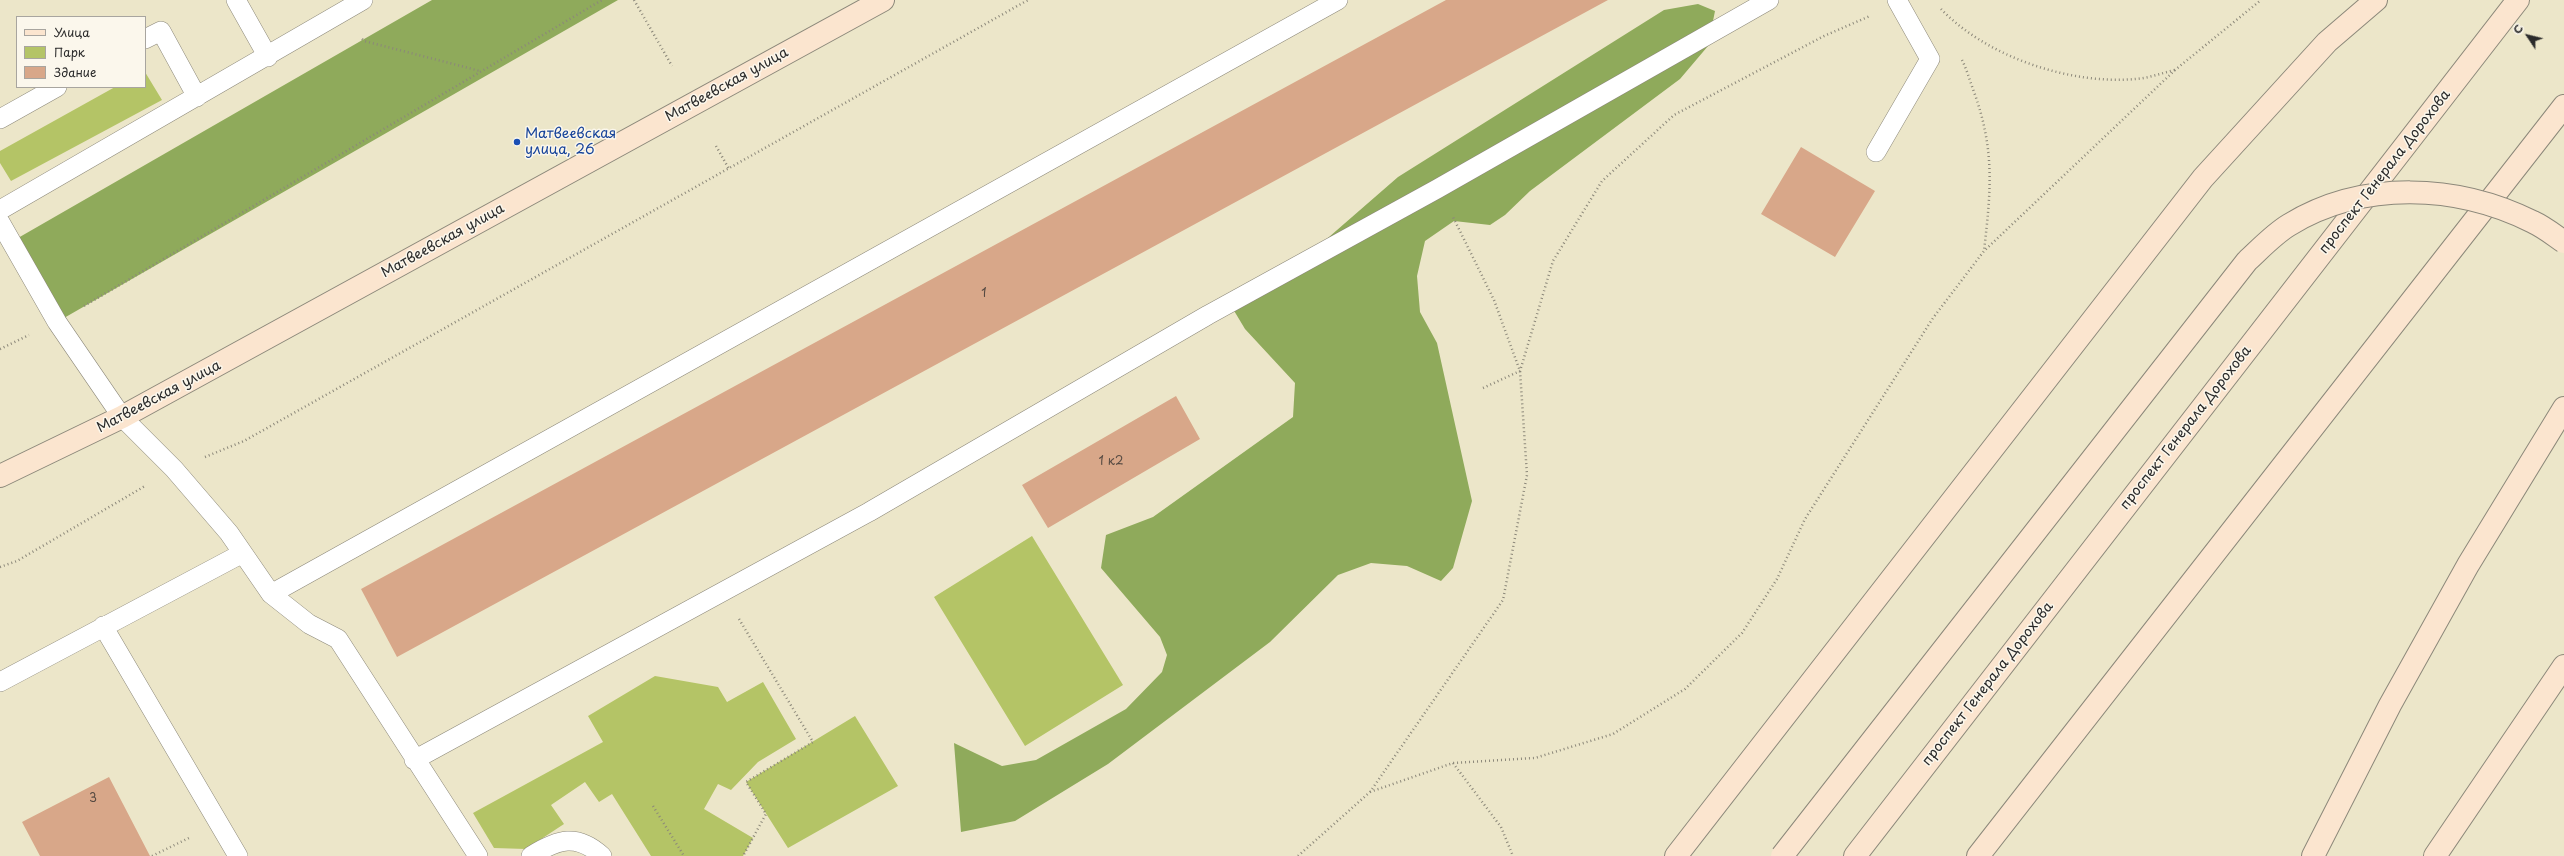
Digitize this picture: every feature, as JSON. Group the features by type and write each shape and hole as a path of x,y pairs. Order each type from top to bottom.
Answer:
{"main road":[{"name":"Матвеевская улица","path":"0,476 122,417 883,0"},
{"path":"1676,856 2203,178 2327,42 2376,0"},
{"name":"проспект Генерала Дорохова","path":"1854,856 2518,0"},
{"path":"1978,856 2564,106"},
{"path":"1782,856 2247,260 2288,226 2330,206 2374,194 2411,191 2461,198 2499,207 2534,222 2564,242"},
{"path":"2313,856 2390,705 2464,572 2564,408"},
{"path":"2435,856 2564,666"}],"lane":[{"path":"236,0 268,57"},
{"path":"0,210 268,57 363,0"},
{"path":"271,594 1338,0"},
{"path":"414,760 869,512 1208,315 1437,189 1769,0"},
{"path":"1876,152 1930,59 1898,2"},
{"path":"146,38 161,31 197,97"},
{"path":"0,119 55,88"},
{"path":"0,222 58,322 122,417 174,469 229,533 241,554 271,594 309,624 338,639 414,760 478,856"},
{"path":"0,682 241,554"},
{"path":"103,626 238,856"},
{"path":"531,856 546,847 572,839 590,845 602,856"}],"path":[{"path":"0,349 58,322 602,0"},
{"path":"634,0 672,66"},
{"path":"0,567 17,561 174,469 244,441 1028,0"},
{"path":"1370,792 1453,763 1535,758 1613,734 1685,689 1742,633 1777,580 1805,519 1933,318 1984,251 2175,70 2261,0"},
{"path":"1483,388 1520,371 1554,261 1602,181 1674,115 1824,36 1898,2"},
{"path":"1937,5 1951,19 1978,39 2006,56 2035,67 2099,79 2136,79 2175,70"},
{"path":"345,11 364,41 480,71"},
{"path":"1960,56 1980,108 1989,150 1990,198 1984,251"},
{"path":"716,146 729,169"},
{"path":"1298,856 1370,792 1503,600 1527,475 1520,371 1494,300 1437,189"},
{"path":"723,592 813,742 746,782 766,814 743,856"},
{"path":"1453,763 1501,827 1513,856"},
{"path":"653,806 684,856"},
{"path":"152,856 220,824"}],"green space":[{"path":"432,0 618,0 57,322 11,242"},
{"path":"1698,4 1715,11 1708,46 1680,79 1530,191 1505,215 1490,225 1454,221 1425,241 1417,276 1420,312 1437,343 1472,501 1453,568 1441,581 1407,566 1371,563 1338,575 1270,642 1108,764 1015,821 961,832 954,743 1002,766 1036,760 1126,709 1162,672 1167,655 1160,637 1101,568 1106,535 1153,517 1293,417 1295,383 1245,329 1227,299 1306,257 1398,177 1664,10"},
{"path":"146,74 162,100 11,181 0,163 0,151 113,88 146,88"},
{"path":"1032,536 1123,685 1025,746 934,597"},
{"path":"655,676 718,687 727,702 763,682 796,739 758,762 731,790 718,784 704,809 753,838 743,856 651,856 612,794 599,802 585,782 551,805 564,824 526,849 494,848 473,813 603,742 588,716"},
{"path":"855,716 898,786 788,848 746,782"}],"building":[{"path":"1446,0 1608,0 397,657 361,589"},
{"path":"1801,147 1875,191 1835,257 1761,214"},
{"path":"1176,396 1200,439 1048,528 1022,485"},
{"path":"109,777 150,856 40,856 22,822"}],"place":[{"name":"Матвеевская улица, 26","path":"517,142"}]}
